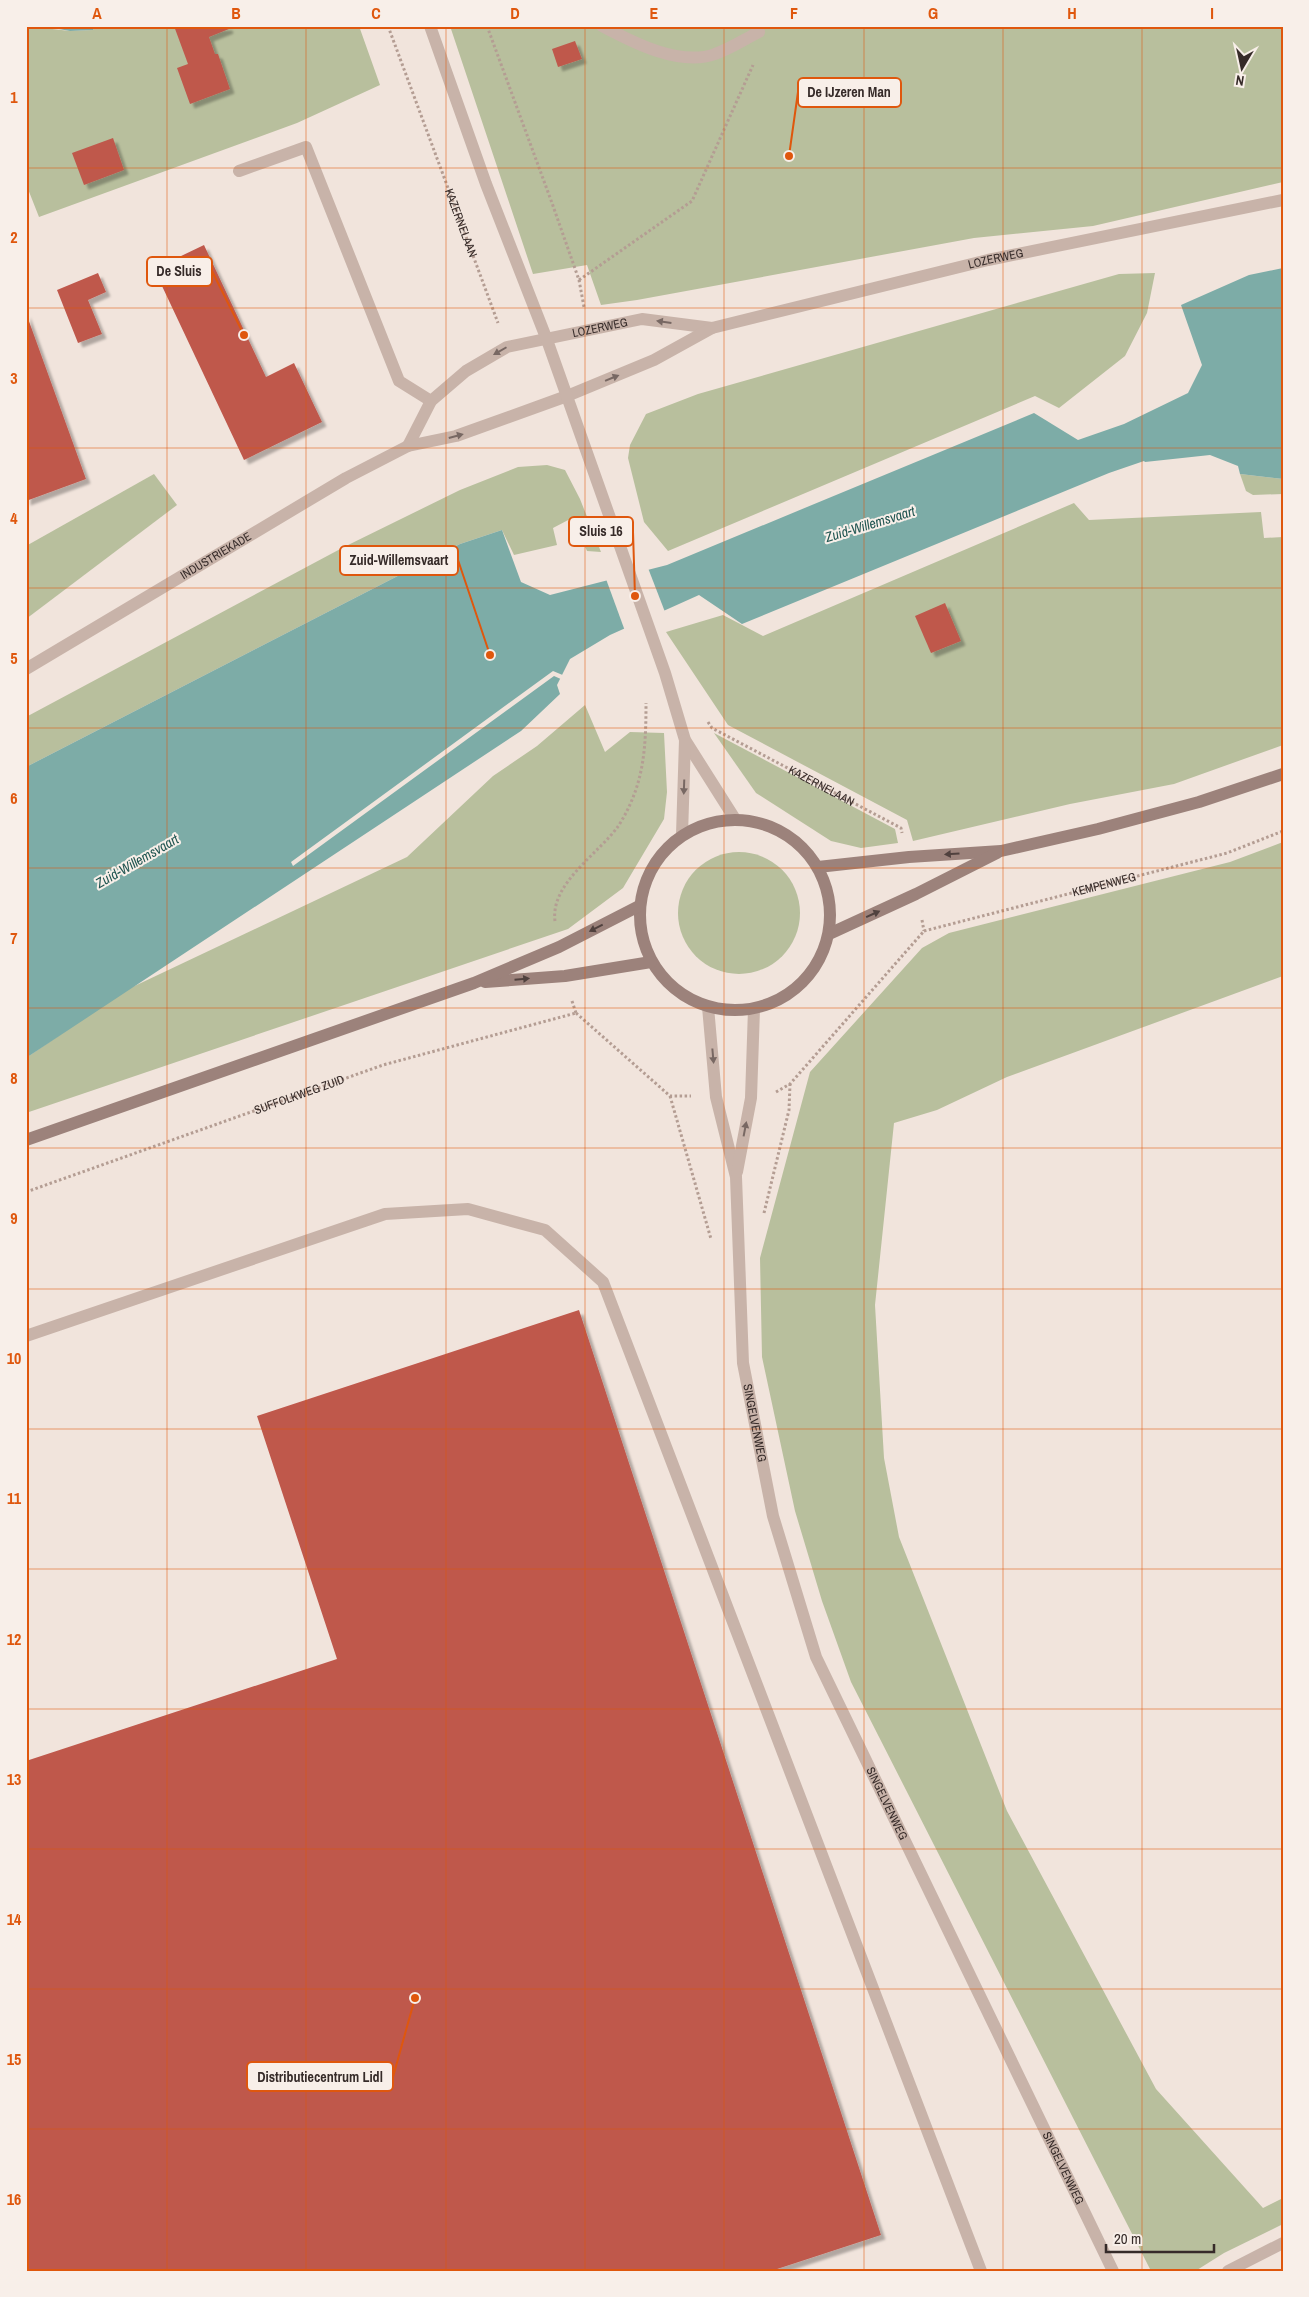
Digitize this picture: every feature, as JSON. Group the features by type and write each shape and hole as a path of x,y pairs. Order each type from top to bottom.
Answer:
{"main road":[{"path":"818,867 908,857 1001,851 1098,829 1199,802 1283,774"},
{"path":"735,819 768,825 796,842 818,867 829,899 829,934 819,960 803,982 780,999 754,1009 731,1011 708,1007 685,997 672,987 651,962 641,934 639,906 646,878 661,854 682,835 708,823 735,819"},
{"path":"829,934 916,894 1001,851"},
{"path":"26,1140 474,983 558,948 639,906"},
{"path":"474,983 565,976 651,962"}],"street":[{"path":"430,26 486,184 547,340 665,673 685,740 735,819"},
{"path":"602,26 628,40 683,58 713,55 759,32"},
{"path":"239,171 306,147 399,381 431,401"},
{"name":"LOZERWEG","path":"566,396 654,360 712,328 988,260 1283,200"},
{"name":"LOZERWEG","path":"547,340 642,319 712,328"},
{"path":"408,446 431,401 466,371 507,347 547,340"},
{"name":"INDUSTRIEKADE","path":"26,669 346,478 408,446 456,436 566,396"},
{"path":"682,835 685,740"},
{"name":"SINGELVENWEG","path":"708,1007 716,1097 736,1177 743,1362 773,1516 816,1657 1114,2271"},
{"name":"SINGELVENWEG","path":"736,1177 751,1098 754,1009"},
{"path":"26,1336 385,1214 468,1209 545,1230 603,1282 981,2271"},
{"path":"1228,2271 1283,2243"}],"path":[{"name":"KAZERNELAAN","path":"388,26 507,347"},
{"path":"487,26 579,280 692,201 754,62 759,32"},
{"path":"558,948 554,908 576,871 618,826 638,786 646,755 646,692 665,673"},
{"name":"KAZERNELAAN","path":"706,721 712,728 901,828 908,857"},
{"name":"KEMPENWEG","path":"924,931 1227,853 1283,831"},
{"path":"762,1220 789,1110 790,1084 924,931 916,894"},
{"path":"565,976 576,1013 670,1096 714,1247"},
{"name":"SUFFOLKWEG ZUID","path":"26,1192 383,1065 576,1013"}],"green space":[{"path":"26,26 70,31 93,30 96,26 359,26 380,85 297,123 39,217 26,184"},
{"path":"450,26 1283,26 1283,182 1093,226 974,238 601,305 587,265 533,274"},
{"path":"1155,273 1147,313 1125,356 1059,408 1035,396 668,551 644,522 628,458 630,445 646,414 698,394 1119,274"},
{"path":"547,465 565,470 580,499 601,552 587,551 572,518 553,528 557,545 514,555 502,530 460,544 26,767 26,717 344,547 460,490 518,467"},
{"path":"154,474 177,505 26,619 26,546"},
{"path":"1240,474 1283,479 1283,494 1253,495 1246,491"},
{"path":"1074,503 1089,520 1261,512 1264,538 1283,537 1283,745 1174,784 1070,804 913,841 907,820 728,725 666,632 723,615 763,636"},
{"path":"585,705 605,752 630,732 664,733 667,792 664,819 623,888 568,929 26,1113 26,1058 124,991 407,857 493,776 537,746"},
{"path":"714,733 895,829 898,843 861,848 831,841 756,793"},
{"path":"1283,842 1283,976 1007,1077 937,1110 894,1123 875,1305 884,1458 899,1537 1007,1811 1156,2089 1263,2208 1283,2198 1283,2224 1224,2253 1197,2270 1151,2271 851,1682 822,1601 795,1511 762,1357 760,1258 810,1072 922,948 949,933 1230,862"},
{"path":"739,852 762,857 782,870 795,890 800,913 795,936 782,956 762,969 739,974 716,969 696,956 683,936 678,913 683,890 696,870 716,857"}],"water":[{"path":"42,26 96,26 93,30 70,31"},
{"path":"1283,268 1283,479 1240,474 1238,466 1210,455 1144,461 1109,473 742,624 699,595 610,635 570,659 557,685 560,694 521,731 26,1058 26,767 460,544 502,530 521,582 550,595 667,565 1034,413 1078,440 1124,424 1188,393 1202,365 1181,305 1249,275"}],"pier":[{"path":"648,568 665,612 625,631 606,579"},
{"path":"553,671 565,676 563,680 554,676 293,866 291,862"}],"building":[{"path":"174,26 228,26 229,29 209,37 215,54 218,54 230,89 190,104 177,68 188,64"},
{"path":"575,41 582,59 558,67 552,49"},
{"path":"113,138 124,170 84,185 72,153"},
{"path":"204,245 266,377 294,363 322,422 244,460 154,269"},
{"path":"98,273 106,292 88,300 102,334 78,343 57,290"},
{"path":"26,313 86,479 26,501"},
{"path":"945,603 961,641 931,653 915,616"},
{"path":"579,1310 881,2235 771,2271 26,2271 26,1761 337,1659 257,1416"}],"place":[{"name":"De IJzeren Man","path":"789,156"},
{"name":"De Sluis","path":"244,335"},
{"name":"Sluis 16","path":"635,596"},
{"name":"Zuid-Willemsvaart","path":"490,655"},
{"name":"Distributiecentrum Lidl","path":"415,1998"}]}
